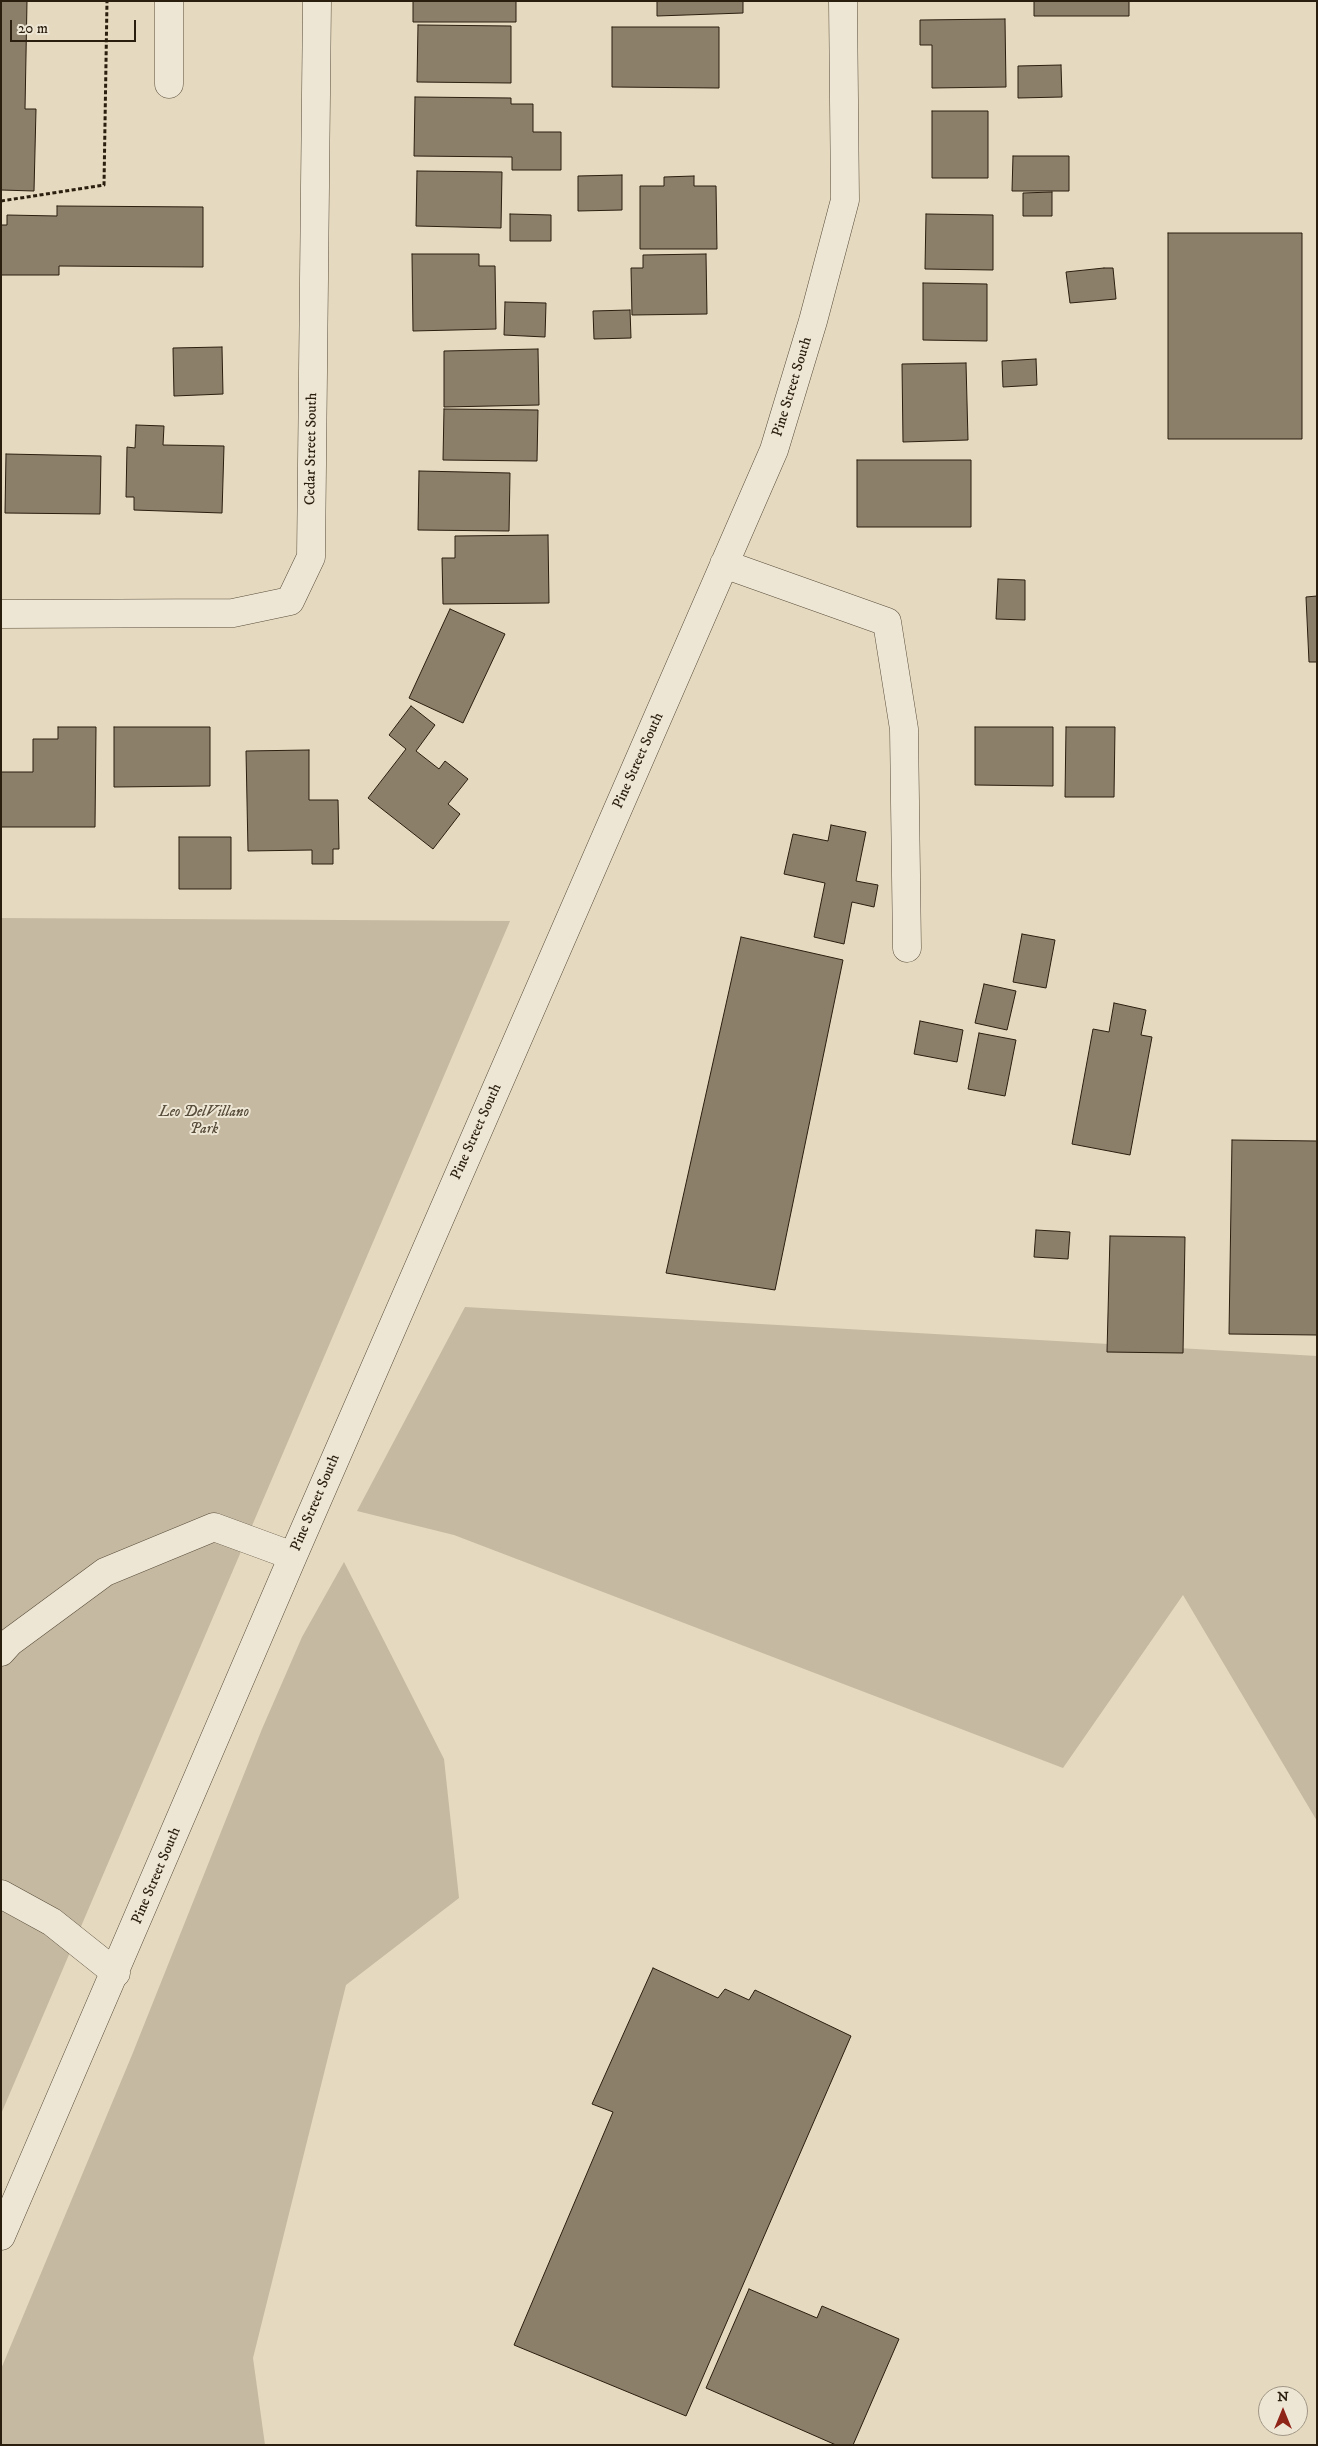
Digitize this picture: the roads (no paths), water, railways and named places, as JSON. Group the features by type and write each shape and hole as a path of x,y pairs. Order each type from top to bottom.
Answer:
{"street":[{"path":"169,1 169,84"},
{"name":"Cedar Street South","path":"1,614 233,613 290,602 311,557 317,1"},
{"name":"Pine Street South","path":"1,2236 116,1973 293,1556 774,450 813,322 845,200 843,1"},
{"path":"724,564 887,622 904,729 907,948"},
{"path":"1,1652 10,1642 105,1572 214,1527 293,1556"},
{"path":"1,1894 52,1922 116,1973"}],"park label":[{"name":"Leo DelVillano Park","path":"204,1122"}]}
